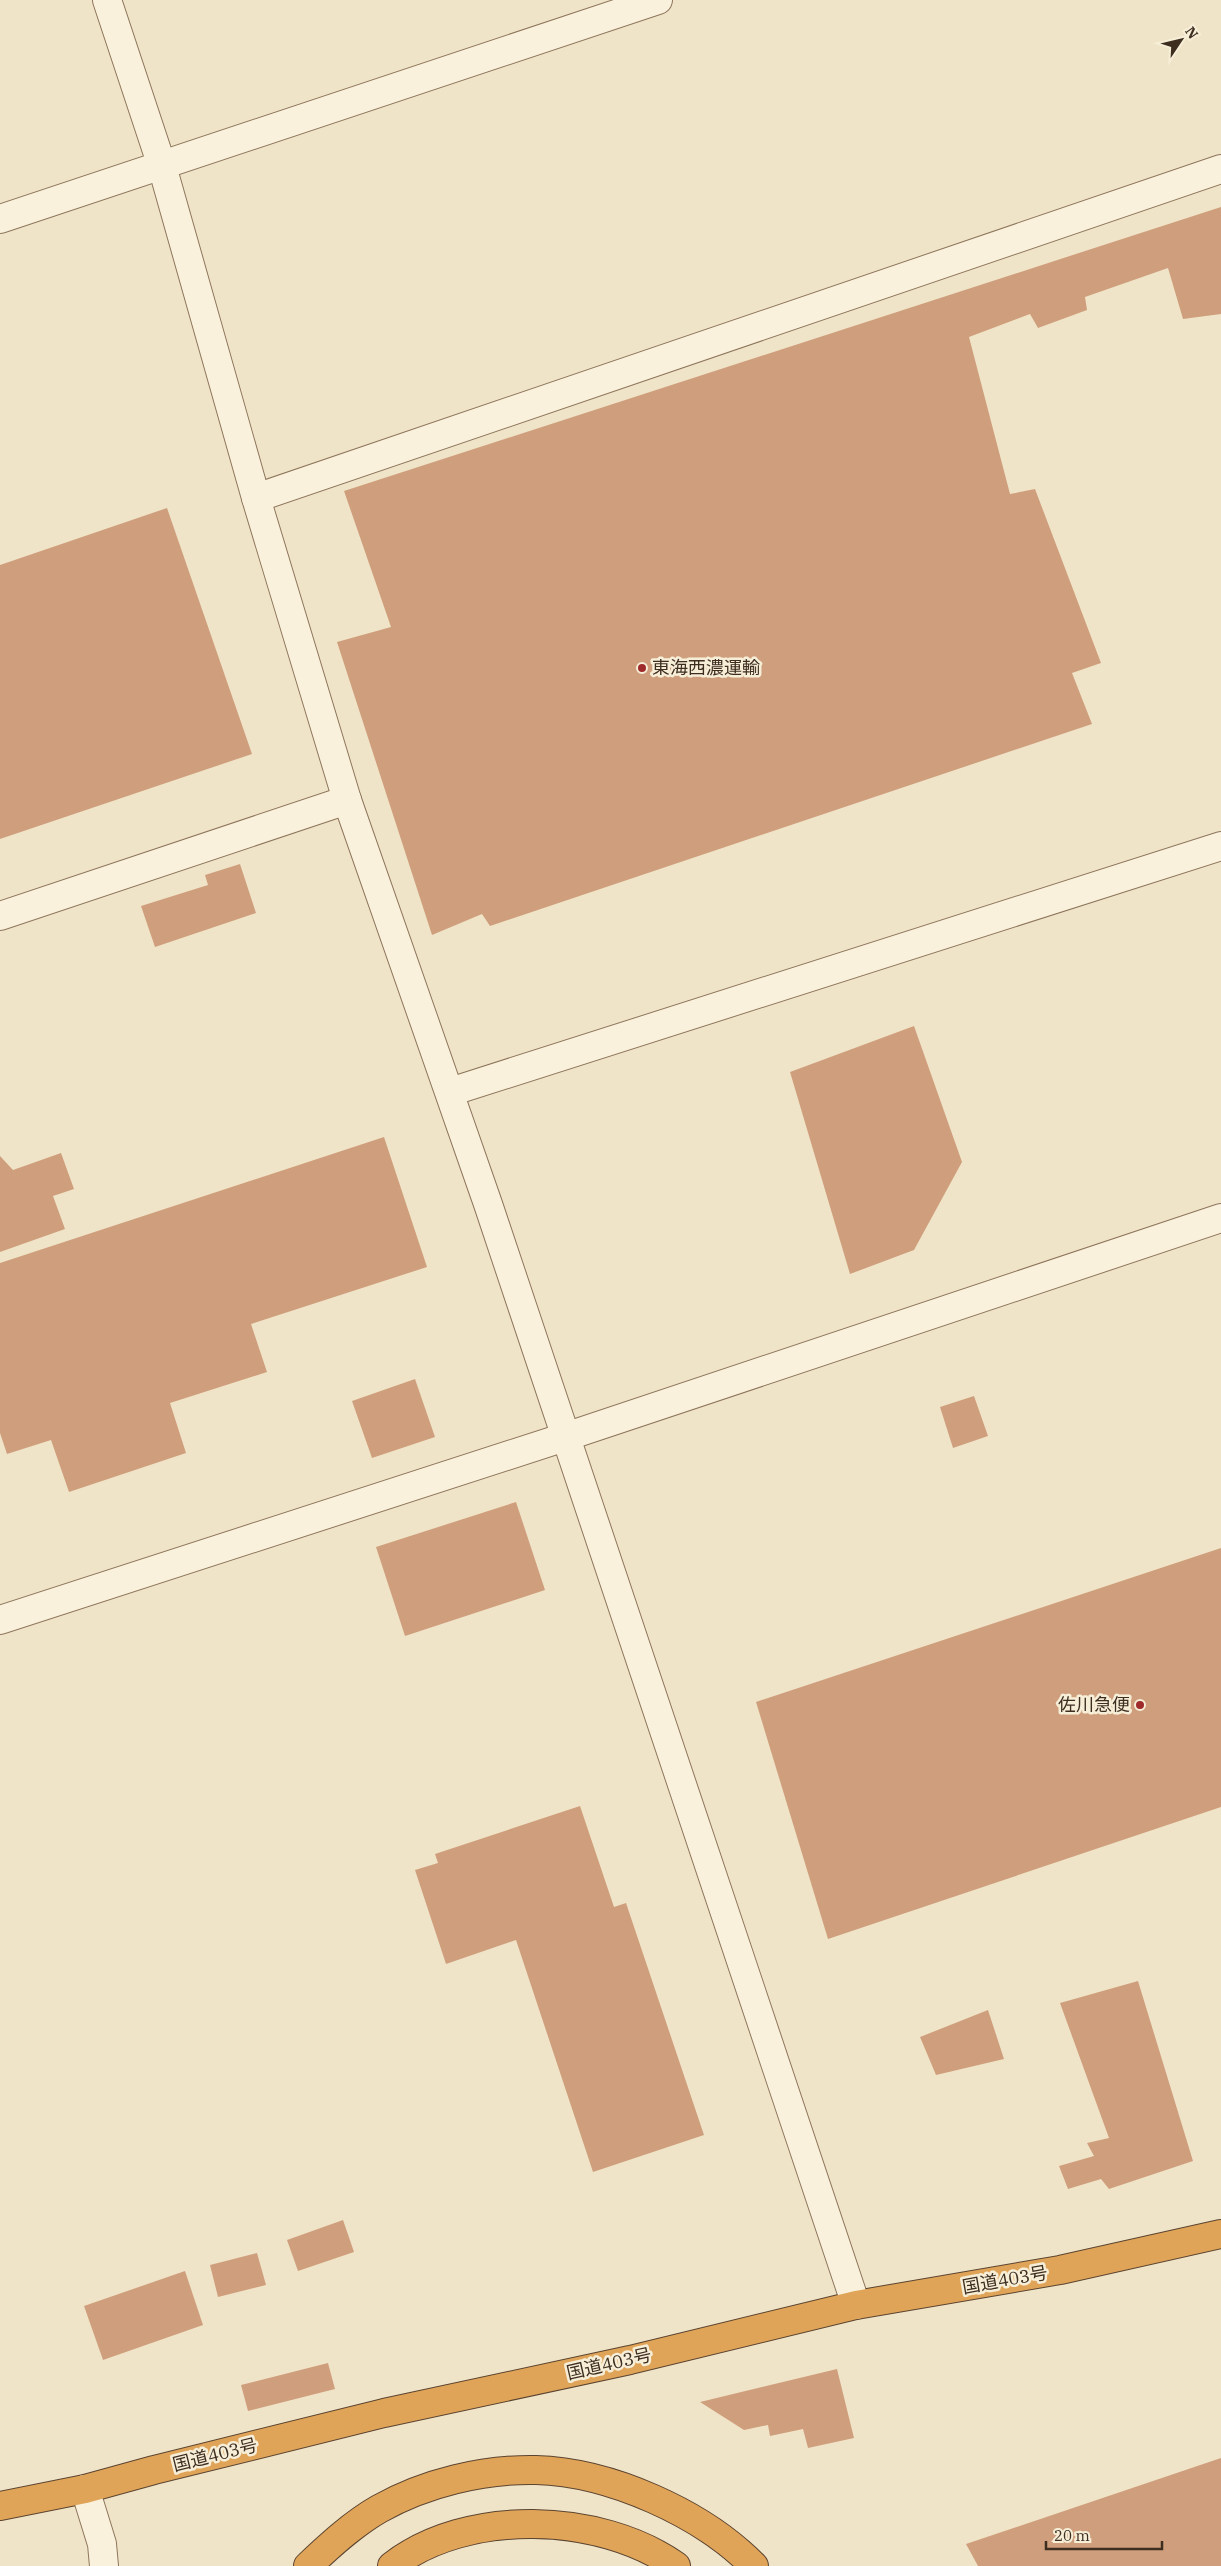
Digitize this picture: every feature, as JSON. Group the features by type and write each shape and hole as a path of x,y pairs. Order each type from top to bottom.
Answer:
{"highway":[{"name":"国道403号","path":"0,2506 86,2489 154,2470 384,2413 630,2360 856,2305 1060,2270 1221,2234"},
{"path":"308,2566 336,2540 379,2509 429,2488 481,2474 536,2470 585,2477 644,2495 692,2518 741,2553 754,2566"},
{"path":"392,2566 401,2559 449,2536 511,2524 558,2524 614,2536 676,2566"}],"street":[{"path":"107,0 162,166 256,498 347,800 450,1092 856,2305"},
{"path":"0,220 658,0"},
{"path":"256,498 1221,169"},
{"path":"0,916 347,800"},
{"path":"450,1092 1221,846"},
{"path":"0,1620 565,1437 1221,1218"},
{"path":"86,2489 102,2544 104,2566"}],"building":[{"path":"1221,207 1221,314 1183,319 1168,268 1085,297 1087,310 1038,328 1030,314 969,337 1010,494 1035,489 1101,663 1072,673 1092,724 490,926 482,914 432,935 337,642 391,627 344,491"},
{"path":"167,508 252,754 0,839 0,565"},
{"path":"240,864 256,913 155,947 141,906 208,885 205,875"},
{"path":"914,1026 962,1162 914,1250 850,1274 790,1072"},
{"path":"384,1137 427,1267 251,1324 267,1372 170,1403 186,1453 69,1492 51,1440 7,1454 0,1433 0,1263"},
{"path":"61,1153 74,1189 53,1196 65,1229 0,1252 0,1156 13,1170"},
{"path":"415,1379 435,1437 372,1458 352,1401"},
{"path":"974,1396 988,1436 953,1448 940,1407"},
{"path":"516,1502 545,1590 405,1636 376,1547"},
{"path":"1221,1548 1221,1807 828,1939 756,1702"},
{"path":"580,1806 614,1907 626,1903 704,2135 593,2172 516,1940 446,1964 415,1870 438,1863 435,1854"},
{"path":"1138,1981 1193,2161 1109,2189 1101,2179 1068,2189 1059,2166 1094,2156 1087,2143 1109,2138 1060,2003"},
{"path":"988,2010 1004,2059 936,2075 920,2037"},
{"path":"343,2220 354,2252 298,2271 287,2240"},
{"path":"257,2253 266,2285 218,2297 210,2265"},
{"path":"185,2271 203,2325 103,2360 84,2306"},
{"path":"328,2363 335,2389 248,2411 241,2385"},
{"path":"837,2369 854,2438 808,2448 803,2429 770,2436 768,2425 744,2430 700,2402"},
{"path":"1221,2458 1221,2566 978,2566 966,2544"}],"place":[{"name":"東海西濃運輸","path":"642,668"},
{"name":"佐川急便","path":"1140,1705"}]}
